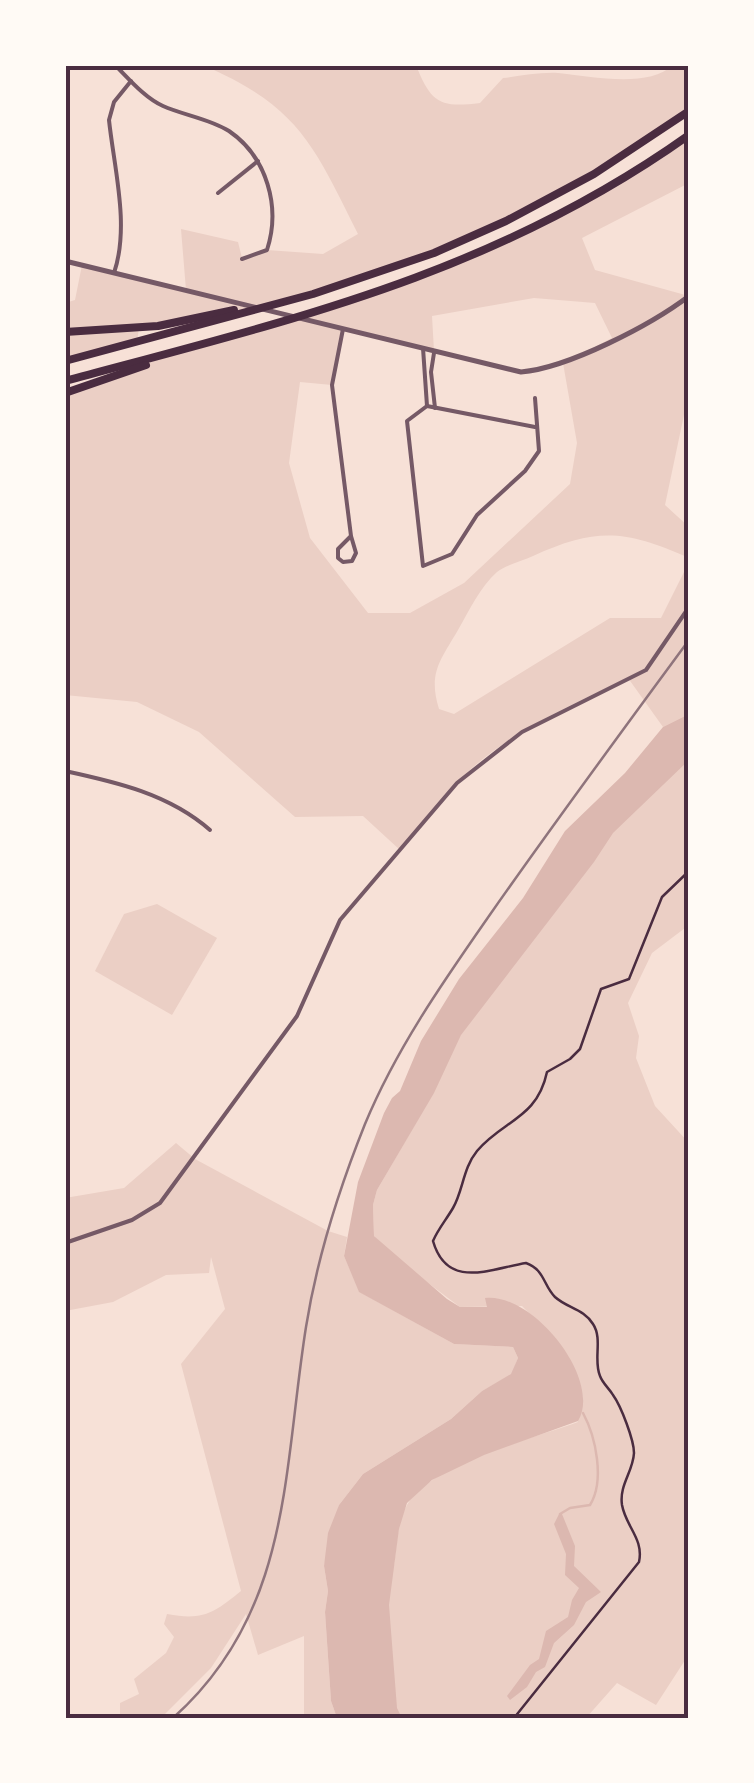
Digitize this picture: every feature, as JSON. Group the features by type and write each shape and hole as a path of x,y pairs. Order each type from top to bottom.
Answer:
{"highway":[{"path":"65,362 362,278 464,240 594,174 689,112"},
{"path":"65,382 343,305 462,262 589,199 689,135"},
{"path":"65,332 158,326 268,305"},
{"path":"65,393 174,353"}],"street":[{"path":"115,65 159,104 226,130 258,162 269,184 273,232 268,250 242,259"},
{"path":"114,272 121,253 121,231 109,120 114,102 131,81"},
{"path":"218,193 258,162"},
{"path":"65,260 501,370 538,370 559,365 666,312 689,296"},
{"path":"340,328 332,385 356,556 343,562 338,558 338,549 351,536"},
{"path":"422,348 426,406"},
{"path":"434,351 431,372 435,408"},
{"path":"535,398 540,450 525,471 478,515 452,554 423,566 406,421 426,406 536,427"},
{"path":"65,1243 132,1220 160,1204 297,1016 340,920 456,783 522,732 646,670 689,607"},
{"path":"65,771 128,785 194,816 210,830"}],"path":[{"path":"514,1718 639,1562 640,1543 624,1516 621,1493 632,1460 632,1439 616,1398 600,1376 597,1333 592,1322 555,1296 544,1276 532,1265 476,1273 453,1270 444,1264 432,1241 454,1207 466,1170 478,1150 522,1118 540,1096 547,1072 580,1049 602,989 629,979 662,896 689,872"}],"shaded area":[{"path":"203,65 416,65 432,95 455,105 480,103 503,78 551,73 634,79 649,77 673,65 689,65 689,111 594,174 434,253 268,305 139,328 137,342 65,361 65,303 75,300 82,265 186,290 181,229 238,242 242,258 267,250 323,254 358,234 300,132 261,96"},
{"path":"689,135 689,183 582,238 595,270 689,296 684,300 689,311 689,391 665,505 689,527 689,558 629,537 594,537 555,547 501,570 480,592 441,659 435,676 439,709 454,714 610,618 661,618 689,562 689,714 663,727 628,678 537,723 494,751 455,784 400,850 363,816 295,817 199,732 137,702 65,695 65,393 174,353 343,305 525,233","holes":["534,298 595,303 612,338 563,363 577,443 570,484 464,583 410,613 368,613 310,538 289,463 300,382 332,385 344,329 434,351 432,316"]},
{"path":"689,714 689,760 613,833 461,1035 434,1093 377,1190 373,1205 374,1236 460,1307 487,1307 485,1298 504,1300 542,1323 572,1362 581,1383 583,1403 578,1421 484,1455 432,1480 407,1503 399,1529 389,1605 397,1708 402,1718 337,1718 331,1701 324,1566 328,1533 339,1505 363,1474 451,1419 482,1391 511,1374 518,1358 513,1347 454,1344 359,1292 344,1256 358,1182 384,1113 400,1091 421,1041 459,979 523,898 565,831 625,773 663,727"},
{"path":"689,754 689,925 652,953 628,1003 639,1036 636,1058 655,1106 689,1143 689,1654 656,1705 617,1683 586,1718 378,1718 373,1584 394,1565 399,1527 407,1505 419,1490 460,1465 578,1422 535,1319 522,1306 460,1307 395,1258 374,1236 373,1205 377,1190 461,1034 607,831"},
{"path":"157,904 217,938 172,1015 95,971 124,914"},
{"path":"176,1143 195,1159 328,1231 347,1237 344,1256 360,1292 454,1344 513,1347 518,1358 512,1374 482,1391 451,1419 363,1474 339,1505 324,1566 331,1701 337,1718 304,1718 304,1636 258,1655 246,1614 211,1668 161,1718 120,1718 120,1703 139,1694 134,1679 166,1653 174,1637 164,1624 167,1614 199,1616 241,1591 181,1364 225,1309 211,1257 209,1273 166,1275 113,1302 65,1311 65,1198 124,1188"},
{"path":"559,1514 575,1546 574,1566 601,1592 586,1602 574,1625 554,1643 545,1667 510,1700 507,1696 539,1659 546,1631 568,1617 579,1588 565,1575 566,1554 554,1524"}],"waterway":[{"path":"560,1514 590,1505 595,1495 597,1459 583,1413"}],"railway":[{"path":"173,1718 212,1677 241,1632 261,1586 276,1537 316,1275 346,1173 377,1096 455,966 689,640"}]}
